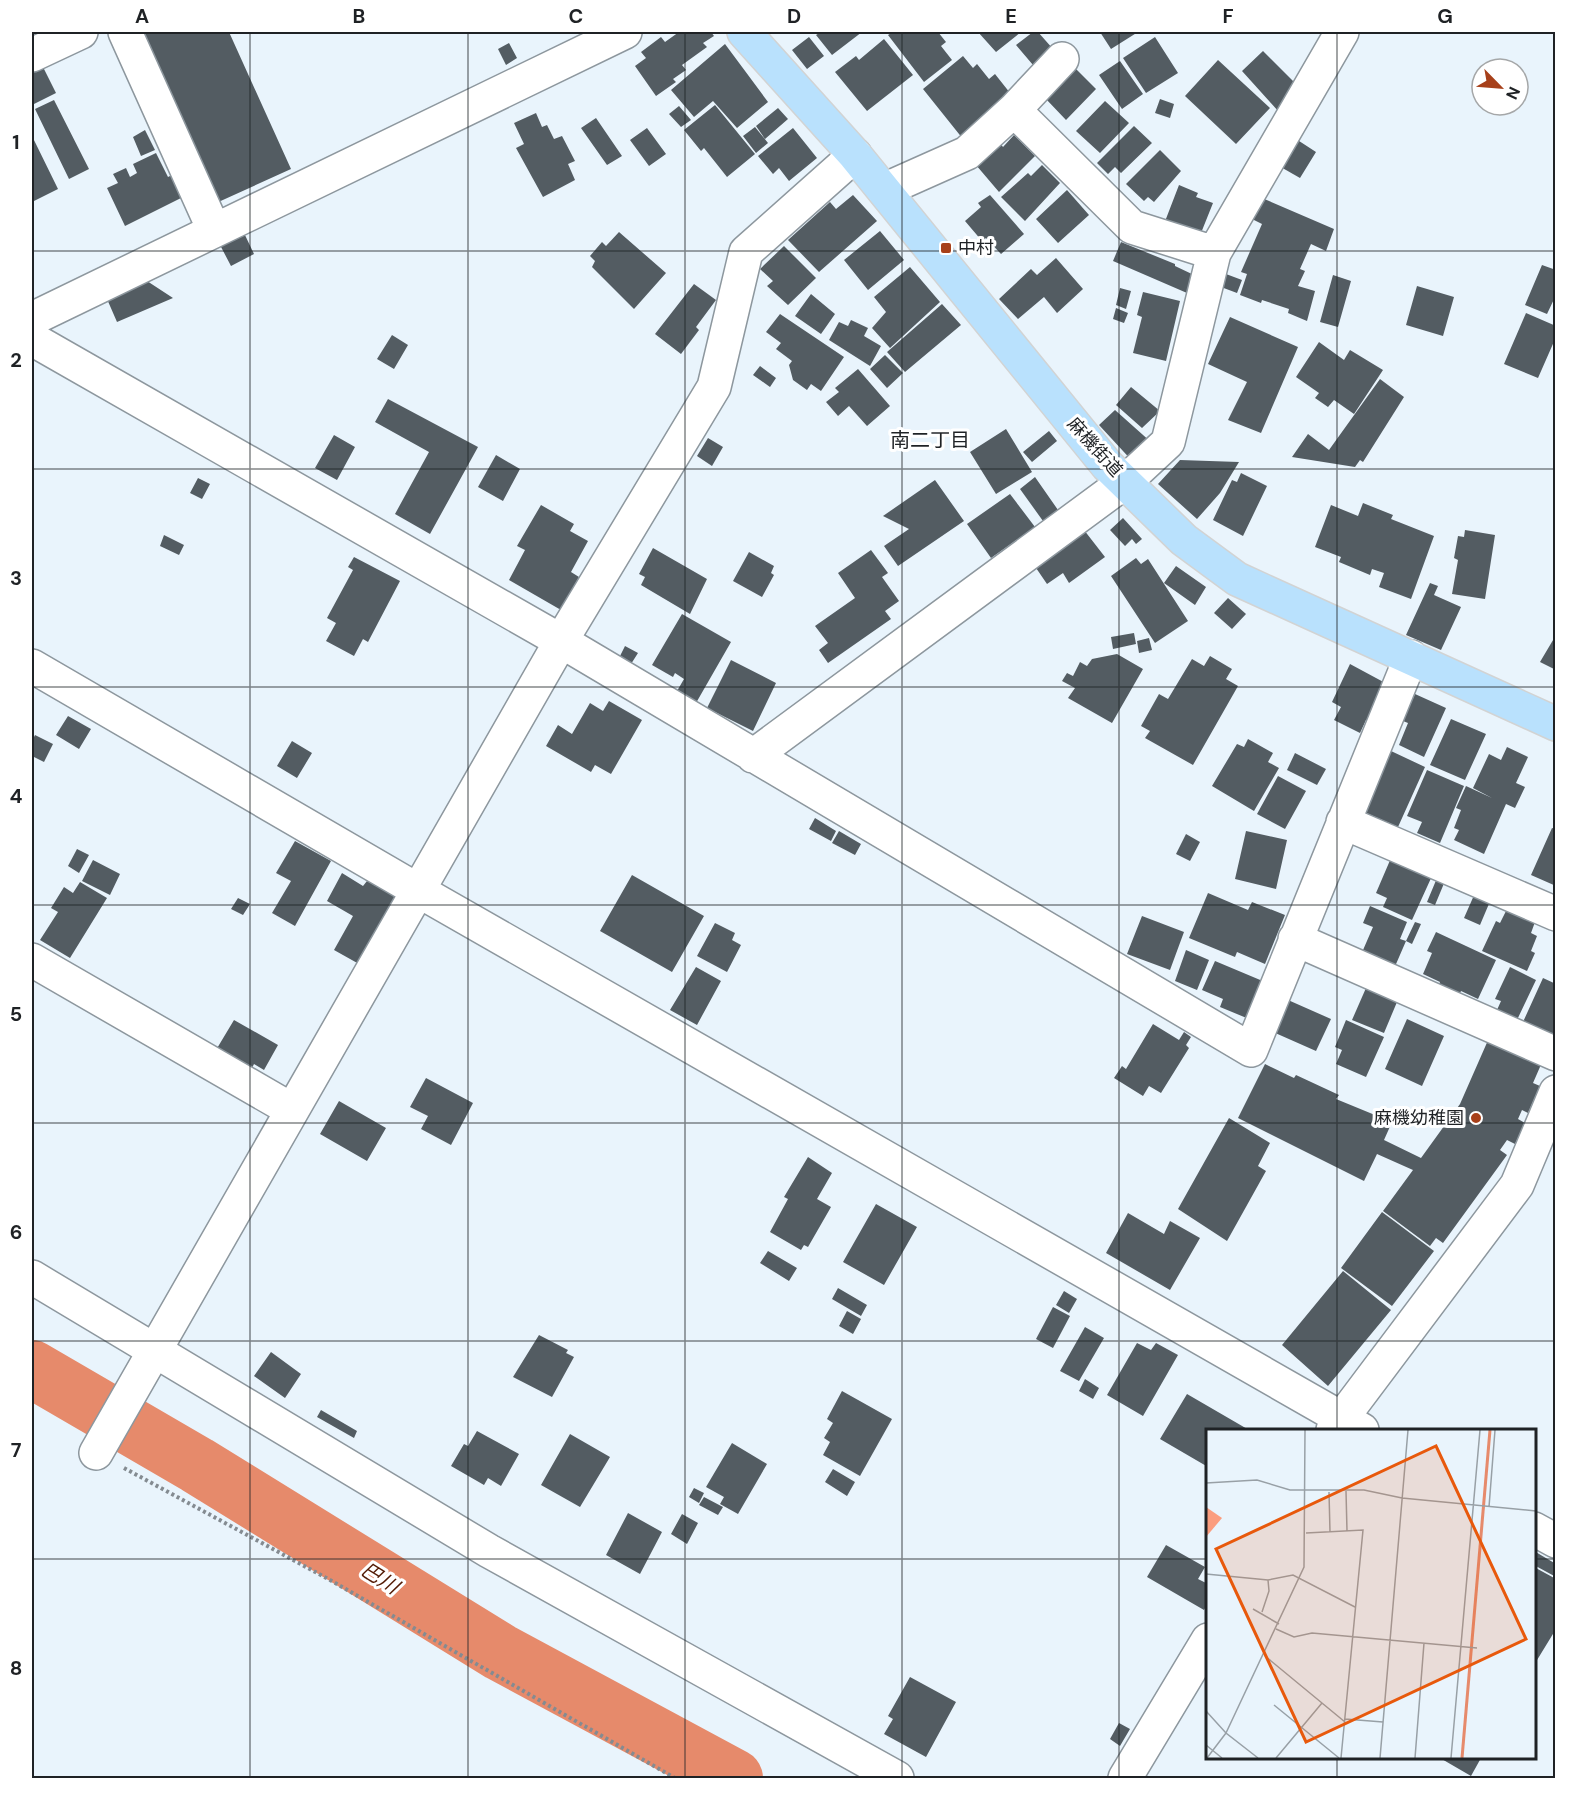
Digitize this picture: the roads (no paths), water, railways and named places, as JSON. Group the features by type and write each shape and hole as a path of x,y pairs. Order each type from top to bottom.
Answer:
{"main road":[{"name":"麻機街道","path":"744,32 855,155 1107,465 1184,540 1237,579 1556,724"}],"street":[{"path":"32,55 81,32"},
{"path":"125,32 214,230"},
{"path":"625,32 214,230 32,335 561,641 1251,1050 1411,657"},
{"path":"753,756 1126,481 1168,442 1214,253 1342,32"},
{"path":"884,190 967,153 1014,110 1062,59"},
{"path":"1014,110 1131,227 1214,253"},
{"path":"96,1453 561,641 714,387 746,252 855,155"},
{"path":"32,666 1345,1426 1517,1185 1556,1092"},
{"path":"1343,822 1556,914"},
{"path":"1295,939 1556,1054"},
{"path":"32,960 292,1110"},
{"path":"32,1277 489,1551 897,1779"},
{"path":"1536,1530 1556,1541"},
{"path":"1125,1779 1206,1643"}],"waterway":[{"name":"巴川","path":"32,1369 197,1465 500,1652 734,1778"}],"place":[{"name":"中村","path":"946,248"},
{"name":"麻機幼稚園","path":"1476,1118"}],"district":[{"name":"南二丁目","path":"930,440"}]}
